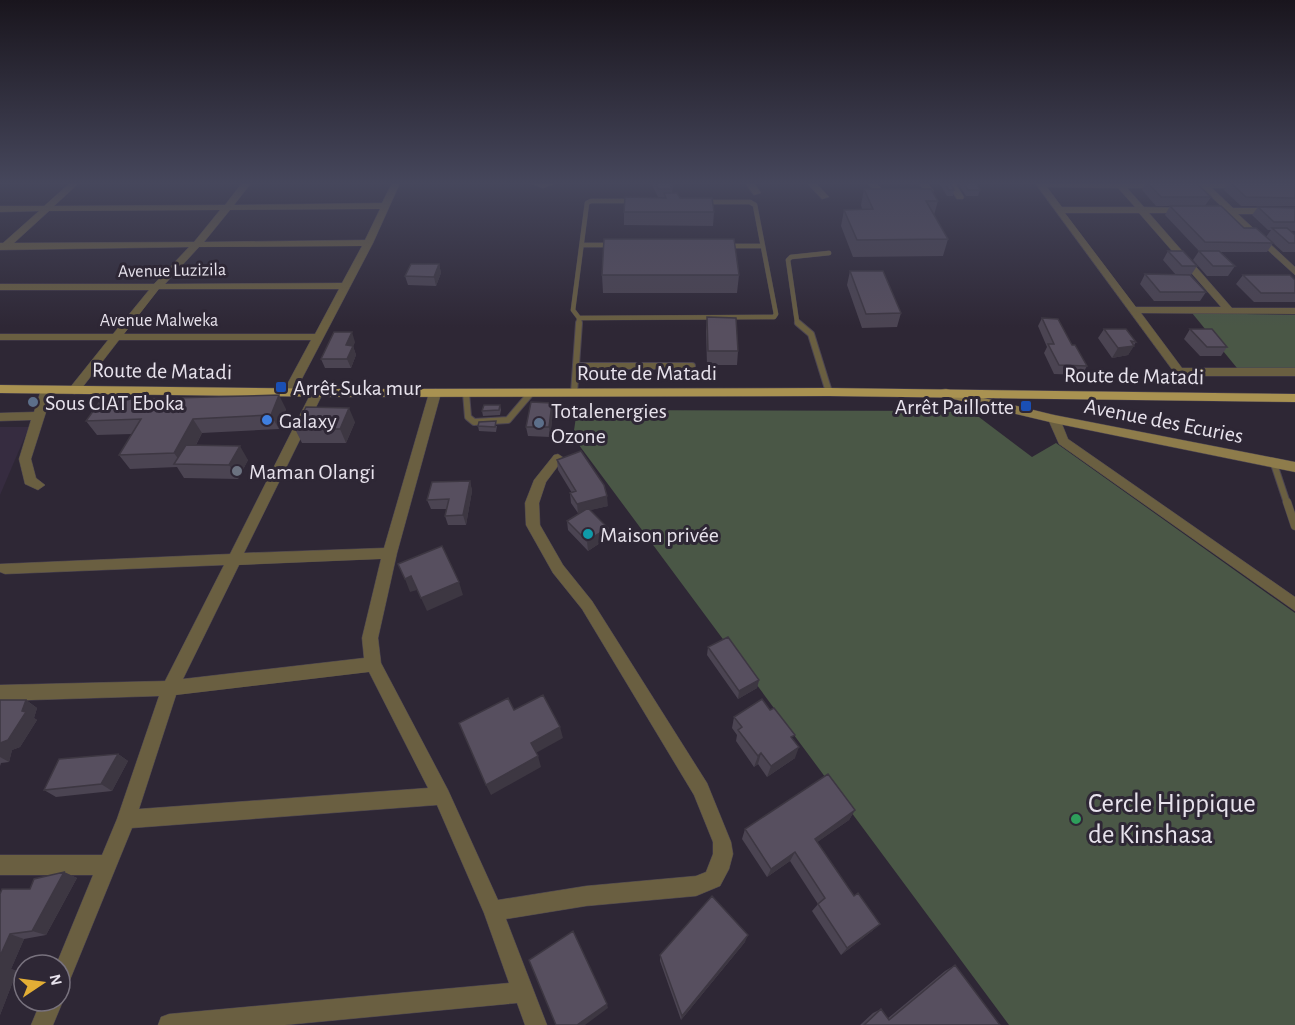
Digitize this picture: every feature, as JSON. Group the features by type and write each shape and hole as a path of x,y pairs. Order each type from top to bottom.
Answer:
{"main road":[{"name":"Route de Matadi","path":"0,389 317,393 829,392 1295,398"}],"street":[{"path":"2,247 21,231"},
{"path":"74,390 157,286 208,231"},
{"path":"289,392 374,231"},
{"path":"1075,231 1179,371 1295,372"},
{"path":"1160,231 1230,311"},
{"path":"1251,231 1295,272"},
{"path":"2,247 368,243"},
{"name":"Avenue Luzizila","path":"0,287 345,286"},
{"path":"1133,310 1295,311"},
{"name":"Avenue Malweka","path":"0,337 318,337"},
{"path":"38,485 30,481 26,459 47,390"},
{"path":"71,953 126,819 170,688 317,393"},
{"path":"435,393 390,553 370,638 373,664 442,796 494,911 536,1025"},
{"name":"Avenue des Ecuries","path":"943,393 1054,419 1295,468"},
{"path":"1023,394 1025,412"},
{"path":"0,417 39,416"},
{"path":"1054,419 1063,441 1295,605"},
{"path":"494,911 586,896 696,886 713,879 719,869 723,854 722,843 701,789 587,605 558,569 533,525 532,503 540,480 558,458"},
{"path":"5,568 390,553"},
{"path":"0,693 170,688 373,664"},
{"path":"126,819 442,796"},
{"path":"0,865 107,865"},
{"path":"169,1025 522,992"}],"lane":[{"path":"574,393 579,318 573,310 584,231"},
{"path":"579,318 774,316 776,314 760,231"},
{"path":"582,245 616,245"},
{"path":"718,246 763,246"},
{"path":"829,253 788,260 797,322 811,334 829,392"},
{"path":"576,366 692,366"},
{"path":"466,393 468,417 474,422 508,420 531,393"},
{"path":"1275,464 1295,526"}],"shaded area":[{"path":"0,427 29,427 0,495"}],"green space":[{"path":"1192,313 1295,315 1295,368 1237,368"},
{"name":"Cercle Hippique de Kinshasa","path":"577,410 971,411 1032,457 1056,443 1295,613 1295,1025 1009,1025 573,437"}],"building":[{"path":"853,231 943,231 948,239 857,240"},
{"path":"1194,231 1259,231 1273,243 1205,242"},
{"path":"1275,231 1290,231 1295,235 1295,243 1289,243"},
{"path":"604,239 734,239 739,275 602,275"},
{"path":"1168,251 1183,251 1197,266 1182,266"},
{"path":"1199,251 1219,251 1235,266 1213,266"},
{"path":"411,264 439,264 434,277 405,276"},
{"path":"850,271 883,271 901,313 866,314"},
{"path":"1145,274 1190,275 1206,292 1160,292"},
{"path":"1243,275 1290,275 1295,280 1295,293 1261,293"},
{"path":"707,317 736,318 738,351 708,351"},
{"path":"1042,318 1058,319 1087,366 1059,365 1048,344 1054,344"},
{"path":"1104,329 1126,329 1136,342 1131,341 1134,346 1118,348"},
{"path":"1190,329 1212,329 1227,347 1207,347"},
{"path":"334,332 352,332 346,345 353,346 347,359 321,359"},
{"path":"279,395 271,415 193,419 174,453 119,455 141,419 86,421 101,400"},
{"path":"531,402 552,403 549,427 526,427"},
{"path":"484,405 500,405 499,410 482,411"},
{"path":"306,407 349,408 340,429 295,429"},
{"path":"496,421 495,427 478,426 479,422"},
{"path":"186,445 240,446 229,465 174,464"},
{"path":"581,451 604,485 607,496 577,504 570,493 576,491 557,460"},
{"path":"470,481 463,515 445,516 449,499 427,500 432,482"},
{"path":"588,508 608,528 587,541 567,521"},
{"path":"442,546 459,582 421,598 411,576 405,579 398,564"},
{"path":"728,637 759,680 739,691 708,647"},
{"path":"543,695 560,727 531,743 538,756 486,785 459,723 508,698 514,710"},
{"path":"762,699 770,710 774,708 795,735 791,737 799,747 771,766 761,753 758,756 738,730 742,727 734,717"},
{"path":"0,700 26,700 22,711 26,712 8,740 0,743"},
{"path":"118,754 101,784 44,790 59,759"},
{"path":"828,774 855,810 815,839 854,896 858,893 880,924 847,948 818,904 825,898 795,852 771,869 745,829"},
{"path":"64,872 32,931 10,934 0,956 0,894 2,889 30,889 34,879"},
{"path":"712,896 748,935 682,1016 660,955"},
{"path":"573,931 607,1004 577,1025 556,1025 529,960"},
{"path":"955,965 1000,1025 864,1025 881,1009 889,1020"}],"place":[{"name":"Arrêt Suka mur","path":"281,387"},
{"name":"Sous CIAT Eboka","path":"33,402"},
{"name":"Arrêt Paillotte","path":"1026,406"},
{"name":"Galaxy","path":"267,420"},
{"name":"Totalenergies Ozone","path":"539,423"},
{"name":"Maman Olangi","path":"237,471"},
{"name":"Maison privée","path":"588,534"},
{"name":"Cercle Hippique de Kinshasa","path":"1076,819"}]}
